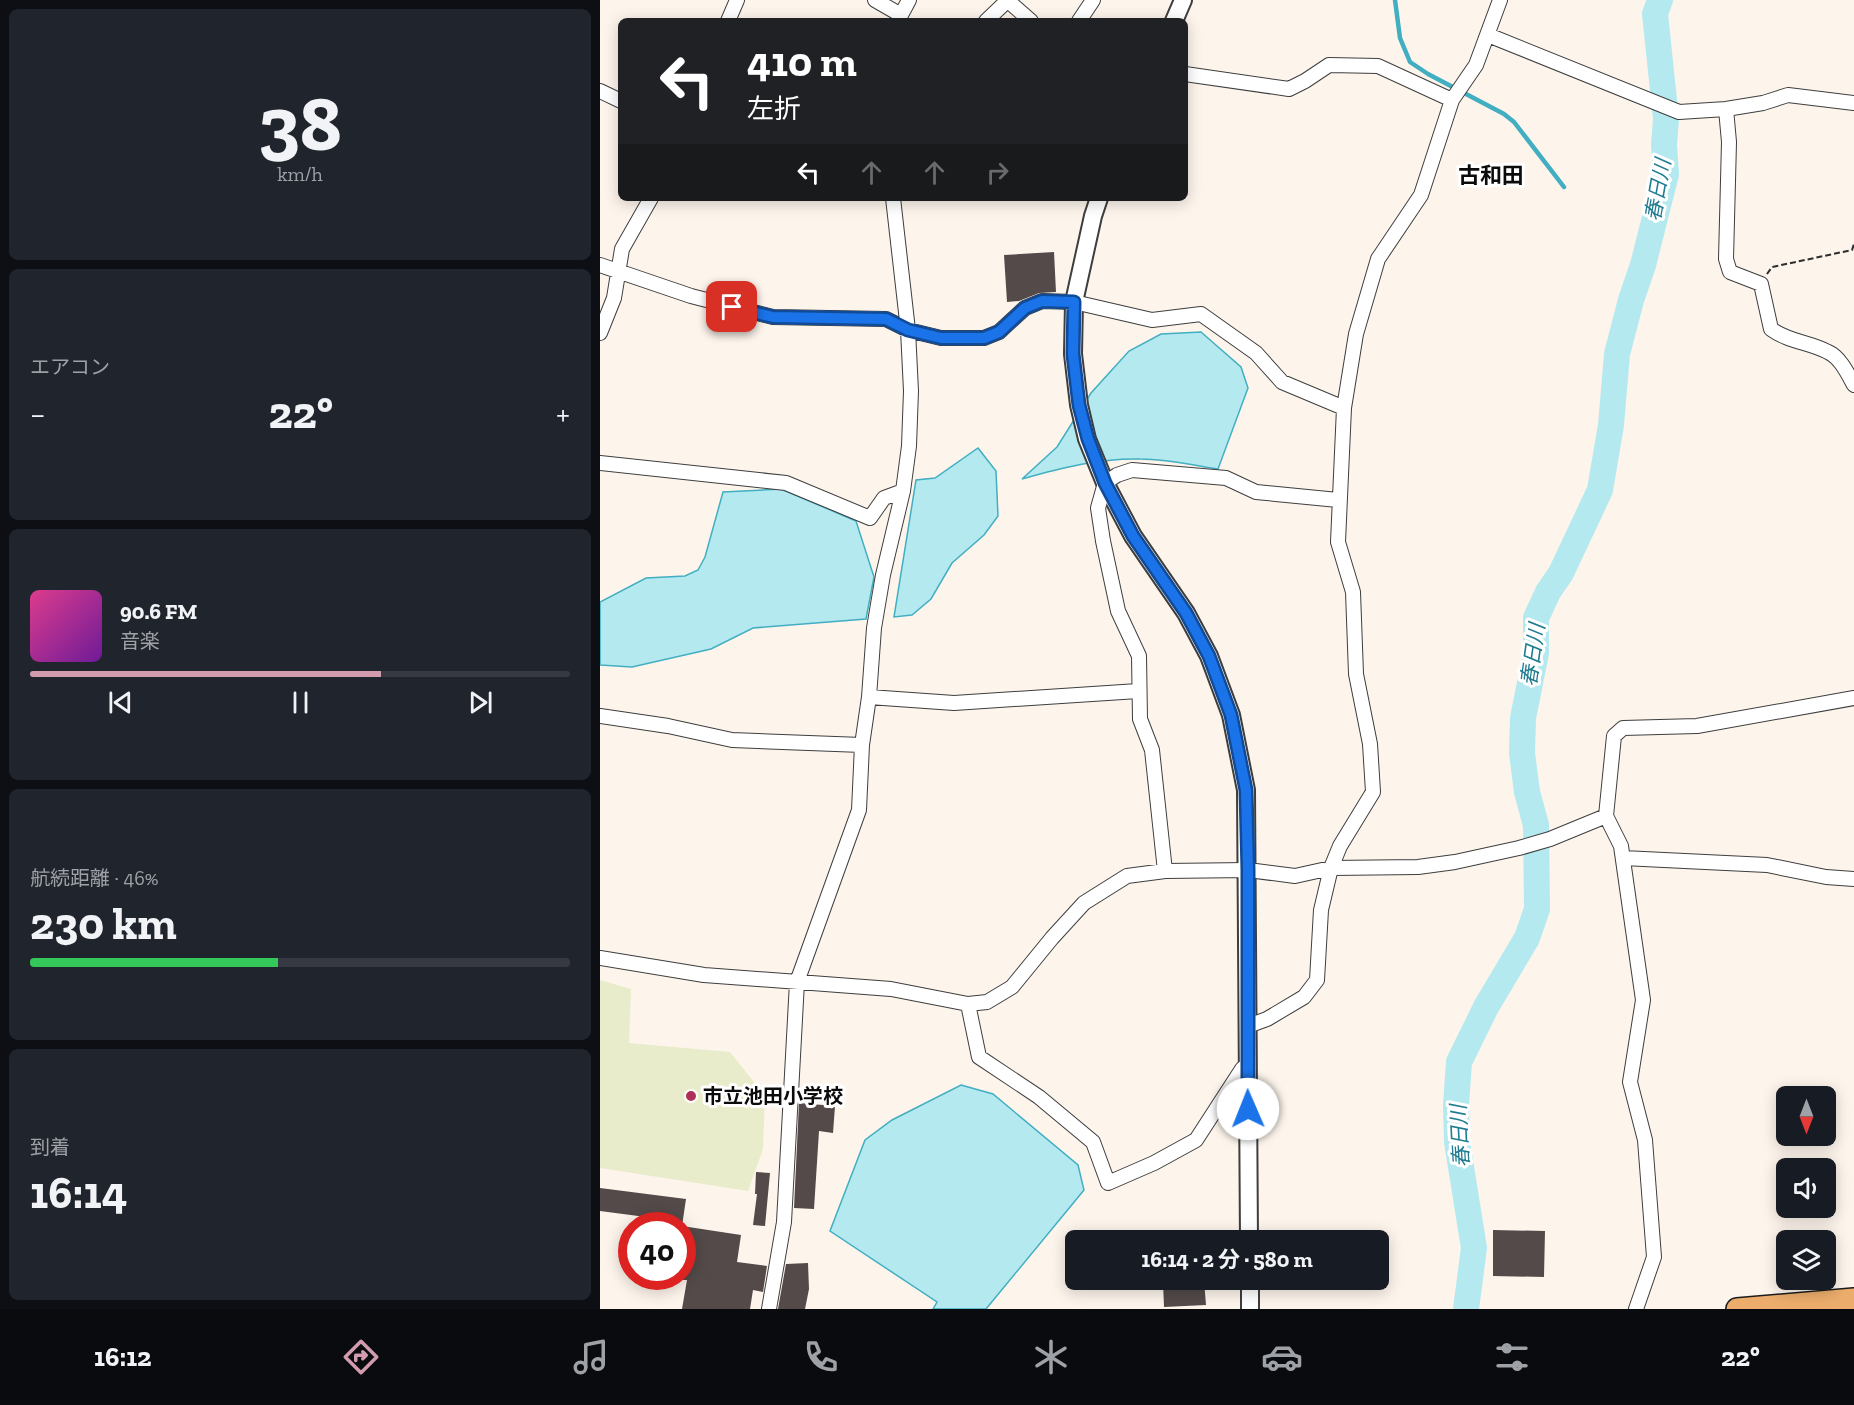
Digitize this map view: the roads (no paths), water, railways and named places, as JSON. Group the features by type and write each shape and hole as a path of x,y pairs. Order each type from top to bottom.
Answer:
{"main road":[{"path":"1737,1309 1854,1299"}],"street":[{"path":"729,18 737,0"},
{"path":"875,0 901,15 909,0"},
{"path":"989,18 1007,0 1028,18"},
{"path":"1081,18 1093,0"},
{"path":"1175,18 1183,0"},
{"path":"1248,1026 1267,1019 1304,997 1317,980 1321,910 1331,868 1340,846 1373,792 1370,744 1356,674 1353,592 1338,542 1338,500 1344,408 1356,334 1378,259 1421,195 1452,100 1476,65 1500,0"},
{"path":"1488,35 1679,112 1726,109 1763,103 1788,95 1854,104"},
{"path":"1188,74 1289,89 1329,65 1378,66 1452,100"},
{"path":"600,91 618,100"},
{"path":"1726,109 1729,142 1726,259 1730,272 1761,284 1771,329 1782,337 1830,352 1845,369 1854,385"},
{"path":"600,333 614,298 622,249 649,201"},
{"path":"769,1309 784,1222 797,982 859,810 862,745 869,697 874,628 903,491 909,446 911,390 908,330 893,201"},
{"path":"1098,201 1074,302 1073,354 1079,405 1088,439 1105,483 1133,536 1186,613 1209,656 1231,715 1246,790 1249,1230"},
{"path":"600,264 691,296 773,317 886,319 908,330 941,338 984,338 999,332 1025,308 1042,301 1074,302 1152,320 1201,315 1256,353 1282,382 1344,408"},
{"path":"600,463 786,483 870,518 884,498 903,491"},
{"path":"1165,871 1152,750 1140,719 1139,656 1118,611 1103,541 1098,508 1105,483 1117,475 1132,470 1226,478 1256,492 1338,500"},
{"path":"869,697 954,703 1138,691"},
{"path":"1636,1309 1654,1257 1645,1140 1630,1082 1643,1000 1621,846 1606,816 1614,736 1623,728 1697,726 1854,698"},
{"path":"600,716 668,726 732,740 862,745"},
{"path":"600,958 704,975 891,988 968,1004 987,1002 1012,987 1084,903 1126,876 1165,871 1248,870 1295,876 1331,868 1418,867 1455,862 1520,848 1550,839 1606,816"},
{"path":"1623,858 1767,866 1826,877 1854,879"},
{"path":"968,1004 979,1057 1039,1097 1093,1142 1108,1183 1154,1163 1196,1140 1242,1069 1247,1065"},
{"path":"1250,1290 1250,1309"}],"water":[{"path":"1201,332 1241,367 1248,388 1218,469 1160,460 1125,459 1080,464 1022,479 1057,447 1091,393 1129,351 1161,334"},
{"path":"978,448 996,471 998,516 984,535 952,563 931,599 912,615 894,617 916,480 935,478"},
{"path":"781,489 856,521 874,577 866,619 753,628 711,649 632,667 600,665 600,602 646,578 685,576 698,570 705,557 723,492"},
{"path":"961,1085 993,1094 1078,1165 1084,1190 986,1309 933,1309 937,1302 830,1231 865,1140 892,1120"}],"waterway":[{"path":"1395,0 1400,38 1410,62 1504,114 1514,122 1564,187"},
{"name":"春日川","path":"1466,1309 1474,1248 1457,1142 1456,1105 1459,1062 1486,1007 1527,938 1537,909 1536,825 1527,792 1522,753 1523,718 1536,653 1536,618 1548,592 1561,573 1600,490 1611,425 1617,354 1666,174 1664,145 1666,119 1655,14 1660,0"}],"place":[{"name":"市立池田小学校","path":"691,1096"}],"district":[{"name":"古和田","path":"1491,175"}]}
